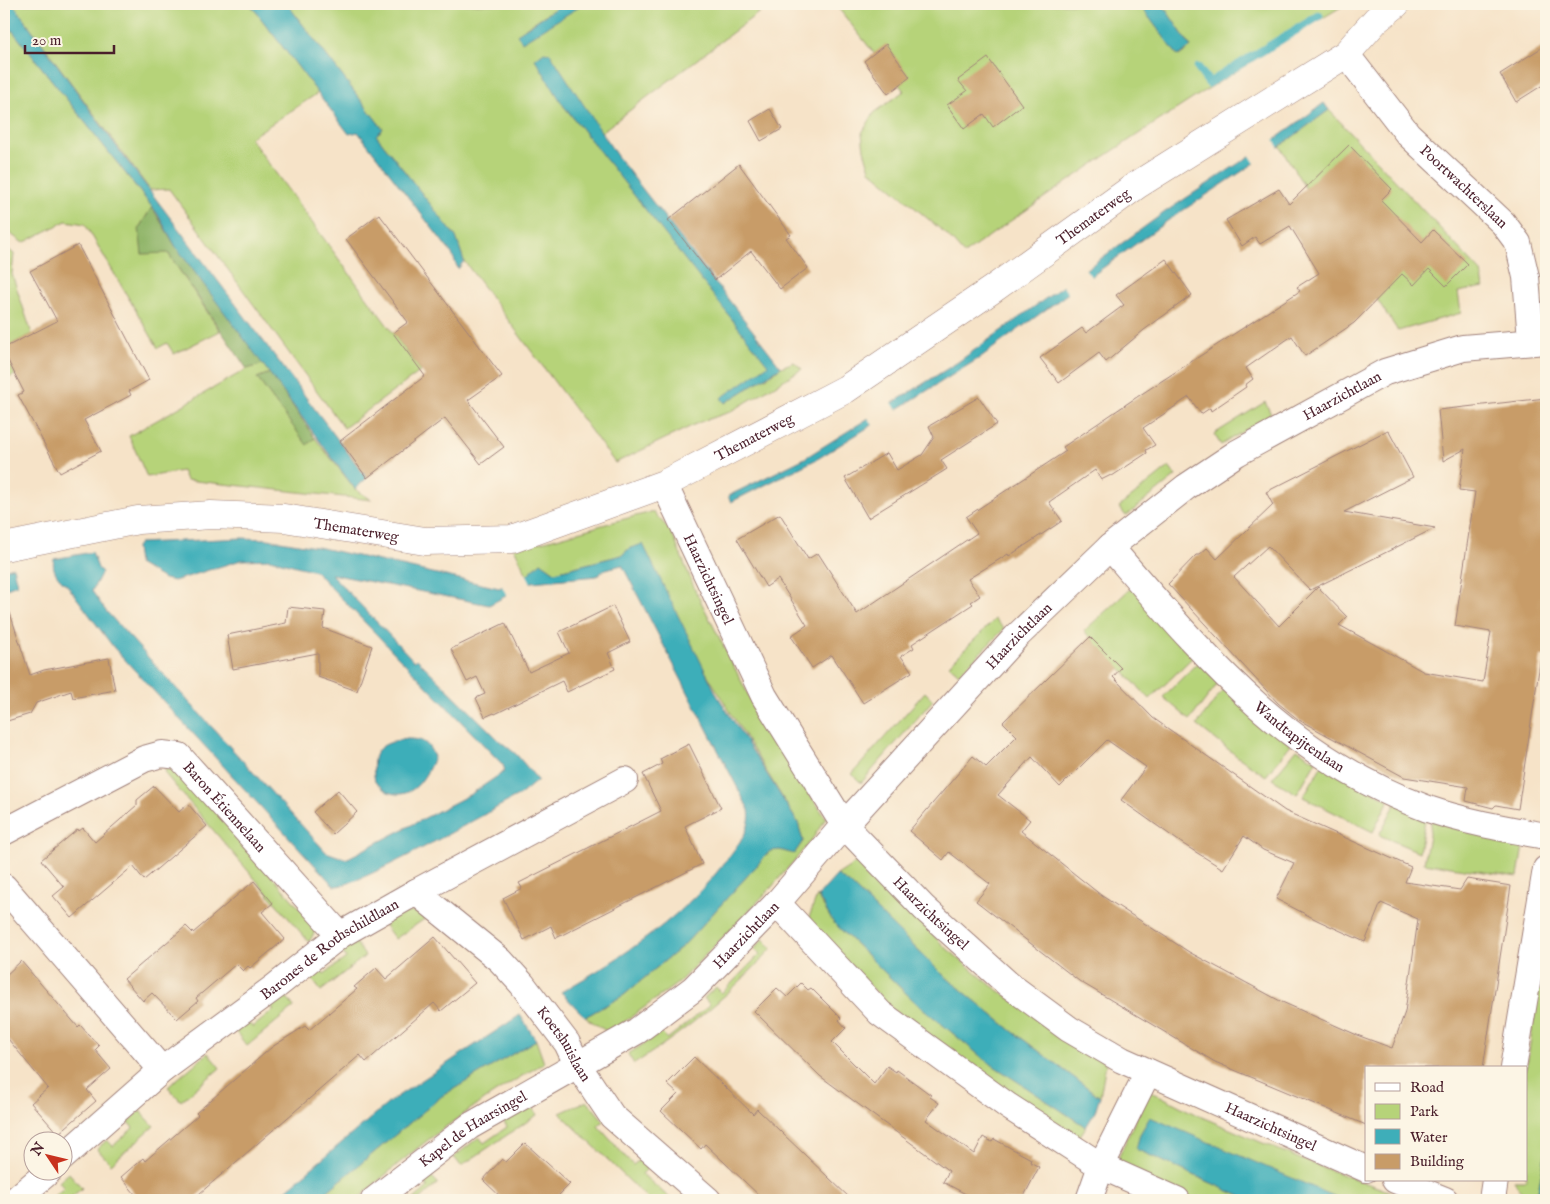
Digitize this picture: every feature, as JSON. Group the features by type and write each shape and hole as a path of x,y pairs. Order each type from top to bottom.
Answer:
{"street":[{"name":"Thematerweg","path":"4,547 138,520 211,515 284,518 425,541 512,539 664,484 846,390 1137,185 1346,54 1376,20 1396,4"},
{"name":"Poortwachterslaan","path":"1346,54 1408,134 1503,223 1518,243 1539,341"},
{"name":"Haarzichtlaan","path":"572,1054 637,1031 693,989 777,903 844,825 1016,636 1110,547 1186,487 1237,452 1385,372 1463,348 1539,341"},
{"name":"Haarzichtsingel","path":"664,484 764,696 844,825 924,908 1008,984 1069,1029 1148,1072 1365,1169"},
{"name":"Wandtapijtenlaan","path":"1110,547 1198,649 1282,728 1324,758 1373,785 1429,809 1489,825 1546,836"},
{"name":"Baron Étiennelaan","path":"4,832 144,759 162,754 178,756 340,935"},
{"name":"Barones de Rothschildlaan","path":"72,1149 162,1070 276,986 340,935 625,780"},
{"path":"1514,1066 1546,869"},
{"path":"4,887 162,1070"},
{"name":"Koetshuislaan","path":"416,892 500,960 522,984 572,1054 612,1116 708,1200"},
{"path":"777,903 880,1013 1008,1106 1101,1166 1177,1200"},
{"name":"Kapel de Haarsingel","path":"374,1200 470,1126 572,1054"},
{"path":"1089,1200 1101,1166 1148,1072"},
{"path":"15,1200 36,1182"},
{"path":"1400,1182 1446,1200"},
{"path":"1492,1200 1495,1182"}],"green space":[{"path":"13,4 250,4 318,93 250,138 421,371 344,428 169,189 150,190"},
{"path":"287,4 562,4 525,28 532,36 579,4 770,4 600,133 550,53 563,105 769,365 757,374 766,378 781,367 794,362 802,369 730,412 700,422 615,463 464,261 456,237 376,135 383,129"},
{"path":"835,4 1139,4 1179,56 1191,47 1162,4 1346,4 1248,63 1152,125 964,254 946,234 870,170 864,150 862,133 874,113 904,91"},
{"path":"4,20 152,207 139,228 168,253 220,331 174,354 167,343 158,348 85,224 66,221 23,243 4,229"},
{"path":"1329,110 1481,272 1484,287 1458,292 1461,313 1398,331 1325,221 1280,146"},
{"path":"152,207 176,247 263,364 247,369 168,253 142,254 139,228"},
{"path":"4,246 14,254 12,274 32,334 4,348"},
{"path":"4,353 15,375 4,380"},
{"path":"263,364 270,373 257,378 307,444 315,438 355,489 372,500 186,480 182,471 147,477 129,436 247,369"},
{"path":"270,373 315,438 307,445 257,378"},
{"path":"1265,402 1271,414 1221,445 1214,434"},
{"path":"1169,467 1176,476 1126,516 1119,507"},
{"path":"653,512 671,531 696,592 751,700 794,771 826,818 811,841 770,889 678,983 609,1033 585,1017 624,995 685,944 770,851 780,850 794,854 803,841 798,823 630,548 622,555 555,572 541,562 527,575 514,548"},
{"path":"1132,587 1194,656 1150,699 1084,631"},
{"path":"995,619 1004,629 959,674 949,665"},
{"path":"1199,661 1219,682 1190,720 1163,697"},
{"path":"1224,688 1291,744 1266,776 1197,725"},
{"path":"925,692 933,700 861,783 852,774"},
{"path":"1297,749 1316,761 1297,794 1272,779"},
{"path":"1322,765 1389,800 1373,832 1303,797"},
{"path":"165,768 178,769 317,928 309,942 166,775"},
{"path":"1396,803 1426,815 1419,852 1379,835"},
{"path":"1432,818 1524,840 1518,877 1424,863"},
{"path":"860,860 945,947 992,986 1106,1063 1100,1097 1012,1031 941,973 850,884 837,875"},
{"path":"817,896 833,922 914,1001 985,1060 1086,1127 1079,1137 1065,1134 893,1010 808,920"},
{"path":"402,912 416,912 426,918 395,939 383,923"},
{"path":"1546,937 1546,1150 1537,1197 1546,1200 1536,1199 1527,1195 1519,1189 1515,1182 1528,1182 1527,1066"},
{"path":"763,939 772,948 740,981 690,1025 634,1064 628,1054 661,1033 667,1039 710,1005 704,998 716,987 722,993 760,954 754,949"},
{"path":"355,941 365,956 321,991 308,974 319,966 324,974 346,958 341,950"},
{"path":"283,992 294,1007 247,1046 235,1031 246,1021 253,1027 274,1010 268,1003"},
{"path":"536,1040 544,1063 494,1093 446,1126 357,1200 317,1200 442,1096"},
{"path":"208,1053 220,1068 181,1101 168,1087"},
{"path":"1149,1090 1197,1115 1305,1161 1413,1200 1343,1200 1308,1186 1136,1149 1249,1200 1190,1200 1116,1163"},
{"path":"587,1101 604,1121 598,1126 633,1165 639,1160 648,1168 642,1174 672,1200 649,1200 560,1113"},
{"path":"531,1103 537,1115 461,1166 454,1157 479,1137 484,1143 507,1127 503,1120"},
{"path":"140,1111 154,1126 111,1164 97,1149 107,1140 113,1146 133,1128 128,1122"},
{"path":"430,1175 438,1183 419,1200 413,1200 428,1187 423,1181"},
{"path":"72,1176 82,1188 68,1200 49,1200 64,1188 59,1182 72,1182"}],"water":[{"path":"4,4 13,4 128,162 367,478 355,489 176,247 157,213 4,20"},
{"path":"250,4 287,4 383,129 376,135 456,237 464,261 458,269 452,254 358,132 349,134"},
{"path":"562,4 584,4 522,42 517,34"},
{"path":"1139,4 1162,4 1191,47 1178,56"},
{"path":"544,52 550,53 617,156 781,367 725,403 721,398 768,365 563,105 535,59"},
{"path":"1324,103 1329,110 1279,147 1170,219 978,359 819,458 731,502 728,496 805,458 958,362 1165,212 1274,140"},
{"path":"242,538 268,539 322,548 499,588 527,575 541,562 555,572 622,555 630,548 643,544 717,695 798,823 803,841 794,854 780,850 770,851 685,944 624,995 585,1017 561,992 631,949 675,915 714,876 738,844 749,822 749,810 622,565 606,569 597,576 532,582 489,605 331,574 414,661 417,659 500,741 516,754 538,780 520,795 424,847 368,875 347,884 334,886 114,648 67,585 56,574 53,563 54,559 92,552 98,568 102,572 92,591 106,611 326,852 346,859 471,794 505,771 503,765 315,571 270,559 241,560 174,581 164,579 138,564 136,547 139,543"},
{"path":"13,567 17,584 4,589 4,570"},
{"path":"406,739 424,742 434,757 423,779 412,790 397,794 388,792 375,782 374,763 377,751 388,744"},
{"path":"837,875 850,884 941,973 1012,1031 1100,1097 1094,1114 1086,1127 985,1060 914,1001 833,922 818,896"},
{"path":"520,1015 536,1040 442,1096 317,1200 274,1200 392,1100"},
{"path":"1150,1117 1343,1200 1249,1200 1136,1149 1140,1134"},
{"path":"1546,1150 1546,1200 1537,1197"}],"pier":[{"path":"1273,138 1280,150 1256,165 1249,154"},
{"path":"1084,267 1092,278 1069,295 1061,284"},
{"path":"891,401 898,412 874,427 867,416"},
{"path":"526,573 532,585 508,598 501,584"},
{"path":"559,991 588,1019 584,1019 574,1011 559,994"}],"building":[{"path":"886,44 910,77 888,94 864,61"},
{"path":"1546,45 1546,83 1516,102 1500,74"},
{"path":"988,58 1022,105 993,127 984,114 964,129 947,105 967,91 958,80"},
{"path":"770,109 782,129 761,141 750,121"},
{"path":"1349,145 1392,189 1381,200 1422,242 1433,230 1468,264 1446,286 1429,269 1414,285 1402,274 1354,323 1305,356 1292,336 1246,368 1253,379 1245,385 1246,387 1211,411 1210,408 1201,414 1189,397 1143,428 1155,445 1146,450 1147,453 1112,476 1101,480 1095,470 1049,502 1062,521 1009,556 1008,554 968,579 980,596 971,602 973,604 912,644 914,648 901,656 912,672 863,703 832,655 812,668 791,636 807,625 778,579 766,587 737,539 780,514 808,559 818,553 857,614 977,533 966,517 1066,451 1063,447 1300,291 1297,287 1319,273 1290,226 1260,244 1255,237 1242,246 1226,220 1279,189 1289,204"},
{"path":"739,164 791,235 786,238 808,268 780,289 751,251 715,280 668,220"},
{"path":"379,214 502,376 468,400 504,447 481,464 445,418 367,478 340,441 425,376 393,333 408,322 346,239"},
{"path":"78,245 149,380 129,391 131,395 84,420 101,451 60,473 18,395 24,392 4,353 4,348 57,321 30,271"},
{"path":"1166,259 1192,295 1144,330 1106,362 1099,353 1059,383 1040,358 1082,328 1086,333 1124,305 1116,295"},
{"path":"979,397 997,424 941,460 947,469 868,518 845,478 887,453 897,470 922,455 934,437 929,426"},
{"path":"1546,398 1546,656 1541,656 1518,809 1496,805 1493,808 1466,801 1468,787 1404,777 1299,720 1278,703 1168,584 1196,555 1199,555 1207,548 1217,559 1273,505 1266,492 1388,430 1413,477 1344,512 1435,528 1310,590 1268,546 1234,577 1279,626 1318,587 1347,617 1339,625 1424,672 1483,682 1491,632 1455,626 1475,492 1459,490 1465,449 1443,461 1438,410"},
{"path":"613,606 630,642 608,653 615,669 567,692 562,681 495,714 485,717 476,698 485,694 477,677 467,682 451,649 505,623 529,672 569,653 559,632"},
{"path":"288,607 325,611 323,628 372,646 357,691 318,677 318,653 233,669 227,635 286,623"},
{"path":"9,610 30,675 44,670 109,658 115,690 73,698 71,691 36,703 30,714 4,722 4,611"},
{"path":"1090,637 1121,668 1113,677 1153,718 1285,811 1411,867 1405,882 1460,890 1467,879 1511,886 1483,1066 1365,1066 1365,1125 1215,1062 1079,981 976,901 990,884 949,852 943,860 909,831 973,756 986,767 1017,736 1003,722","holes":["1107,740 1146,767 1121,800 1183,844 1223,869 1244,836 1263,850 1294,863 1276,899 1365,942 1381,903 1418,919 1405,1012 1392,1048 1357,1035 1282,1002 1189,952 1102,896 1021,831 1030,820 998,795 1032,757 1060,787"]},
{"path":"689,744 721,808 685,826 702,864 556,938 551,926 524,940 503,898 522,888 519,883 661,811 643,774 662,764 660,759"},
{"path":"154,786 179,812 188,804 207,826 144,880 133,866 72,918 53,896 64,887 41,860 78,829 79,831 83,828 95,842 137,805 137,800"},
{"path":"338,790 357,812 333,834 313,812"},
{"path":"254,881 273,903 262,912 285,939 250,968 248,966 243,971 236,964 196,998 198,1001 177,1019 152,993 143,1001 124,979 186,926 193,933"},
{"path":"435,937 475,983 441,1011 434,1003 366,1062 360,1055 192,1200 140,1200 121,1177 143,1158 145,1161 198,1115 196,1113 272,1047 305,1026 309,1030 357,989 354,987 376,968 386,979"},
{"path":"21,961 78,1027 80,1025 99,1046 95,1050 111,1069 87,1090 96,1101 60,1132 56,1132 31,1103 48,1088 4,1034 4,977"},
{"path":"801,983 808,990 811,988 841,1018 839,1020 846,1028 832,1042 874,1084 887,1066 896,1072 897,1070 939,1103 926,1120 974,1154 983,1137 992,1142 994,1139 1031,1159 1030,1162 1039,1167 1022,1200 977,1200 943,1182 949,1171 820,1076 754,1011 777,988 787,997"},
{"path":"694,1057 753,1114 757,1109 852,1200 764,1200 705,1144 701,1149 661,1111 678,1094 667,1084"},
{"path":"525,1143 570,1184 554,1200 504,1200 483,1180 502,1159 506,1162"}],"waterway":[{"path":"1198,68 1209,83 1319,16"}]}
